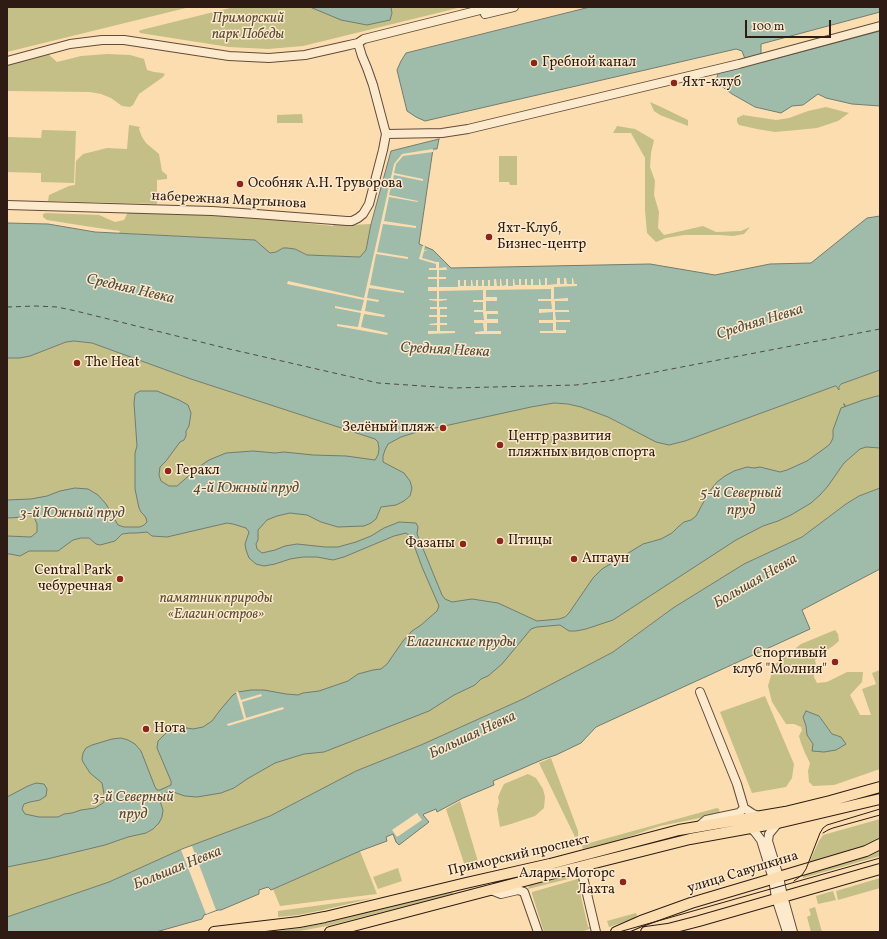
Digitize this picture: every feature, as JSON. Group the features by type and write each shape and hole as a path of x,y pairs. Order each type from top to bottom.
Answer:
{"main road":[{"name":"Приморский проспект","path":"830,801 880,786"},
{"name":"Приморский проспект","path":"214,932 325,917 550,864 679,830 785,812 880,791"},
{"name":"Приморский проспект","path":"330,932 592,863 690,839 778,823 880,799"},
{"name":"улица Савушкина","path":"616,932 691,903 866,851 880,844"},
{"path":"646,932 668,929 699,921 880,869"}],"street":[{"path":"358,43 364,39 492,7"},
{"path":"7,61 70,44 102,40 124,40 229,56 269,58 305,55 358,43 365,44 514,7"},
{"path":"358,43 368,68 386,134 442,133 463,130 739,64 880,26"},
{"name":"набережная Мартынова","path":"7,205 212,211 347,222 358,218 366,210 386,134"},
{"path":"700,692 737,784 744,808 758,816"},
{"path":"698,827 706,820 739,813 744,808"},
{"path":"778,823 769,834 768,841 787,932"},
{"path":"750,828 756,832 761,840 776,878"},
{"path":"592,863 584,877 596,932"},
{"path":"567,870 576,872 584,877"},
{"path":"491,890 501,894 518,890 524,892 538,932"},
{"path":"780,897 793,932"}],"green space":[{"name":"Приморский парк Победы","path":"7,7 190,7 7,52"},
{"name":"Приморский парк Победы","path":"234,7 462,7 303,46 268,49 229,47 140,33 139,31"},
{"path":"48,54 57,62 81,56 107,54 130,55 144,59 147,70 165,74 139,94 133,105 130,107 122,106 111,98 101,94 90,92 7,91 7,64"},
{"path":"650,102 688,120 688,126 660,115 654,111"},
{"path":"826,107 849,113 838,121 817,128 775,132 739,125 737,122 737,118 743,115 776,120 789,118 808,111"},
{"path":"302,114 303,123 277,123 277,115"},
{"path":"129,125 140,127 139,129 142,137 146,143 159,154 162,171 167,175 167,179 157,180 157,204 48,201 49,195 69,186 75,185 76,161 83,154 107,148 127,149"},
{"path":"617,126 635,129 654,140 650,167 655,181 654,195 659,212 658,228 664,235 703,226 716,232 741,231 750,227 744,234 733,236 684,235 666,238 656,242 647,233 645,210 645,158 631,133 613,133"},
{"path":"42,130 76,131 74,183 41,182 41,173 7,172 7,137 41,138"},
{"path":"499,156 517,156 517,185 510,185 509,182 499,182"},
{"path":"128,212 275,218 275,220 333,226 334,224 371,224 366,250 360,257 307,255 295,249 283,248 276,252 269,253 255,240 119,233 120,231 47,220 43,217 43,214 46,213 99,215 115,222 124,220"},
{"name":"памятник природы «Елагин остров»","path":"74,341 92,343 191,379 375,439 378,442 388,444 401,437 417,432 496,414 554,403 581,407 608,417 626,427 685,441 835,386 839,390 841,384 880,370 880,488 859,496 846,504 802,537 744,564 673,608 613,652 523,699 421,745 356,771 270,816 182,849 109,882 7,917 7,358 30,356 66,342"},
{"path":"835,630 838,634 839,641 815,660 816,665 814,677 817,683 827,682 847,672 863,672 862,682 850,695 860,715 871,715 862,689 876,684 872,673 880,670 880,769 834,785 813,786 809,782 808,771 810,763 799,736 802,730 801,727 794,724 786,724 772,702 768,686 774,665 801,644","holes":["819,716 832,734 841,737 812,751 814,744 807,735 803,717"]},
{"path":"765,696 794,764 792,778 786,787 752,793 720,712"},
{"path":"551,758 578,831 578,836 575,837 539,763"},
{"path":"528,774 536,778 543,789 545,797 544,808 535,816 500,827 497,809 499,802 498,797 504,784"},
{"path":"460,801 479,865 466,869 446,809"},
{"path":"717,808 719,809 720,814 660,826 616,841 583,849 582,845"},
{"path":"880,819 880,840 855,850 809,863 823,835"},
{"path":"880,850 880,856 803,878 805,873"},
{"path":"360,851 377,894 280,906 273,889"},
{"path":"398,868 402,881 378,889 373,877"},
{"path":"573,874 580,876 528,889 531,885"},
{"path":"581,878 583,887 579,888 588,927 592,928 581,932 544,932 532,892"},
{"path":"880,878 880,888 838,900 836,891"},
{"path":"452,891 453,894 327,926 294,932 266,932 326,923"},
{"path":"833,891 836,900 818,904 816,896"},
{"path":"373,898 298,915 278,917 278,911"},
{"path":"815,907 822,932 811,932 807,917 811,915 809,909"},
{"path":"636,913 636,918 609,927 607,921"}],"water":[{"path":"310,7 391,7 392,13 390,20 367,25 341,20"},
{"name":"Гребной канал","path":"590,7 880,7 880,12 761,44 761,53 763,62 880,31 880,106 852,104 826,98 818,94 803,105 792,106 781,113 755,107 732,94 716,82 718,73 745,59 742,51 736,49 425,121 407,111 397,70 406,53"},
{"path":"439,139 437,149 433,149 419,244 433,250 451,268 650,264 715,275 770,264 811,263 867,218 880,216 880,370 841,384 839,390 835,386 685,441 669,445 656,442 608,417 581,407 554,403 417,432 401,437 388,444 383,456 383,462 404,473 410,481 412,488 410,496 404,501 396,505 381,507 376,519 364,526 338,527 321,522 307,515 290,513 277,516 267,520 258,530 258,540 256,544 257,549 262,553 297,544 338,547 371,536 384,528 399,522 416,523 418,527 417,534 445,599 452,602 472,599 498,603 537,621 559,619 565,617 569,613 593,578 602,569 643,544 661,539 672,533 684,522 691,520 696,516 709,492 717,482 725,476 734,471 747,467 760,467 780,472 807,461 825,448 830,444 833,438 833,430 841,408 880,396 880,448 866,447 860,449 844,463 828,486 811,503 791,515 763,526 736,540 613,620 576,631 569,631 560,625 531,629 502,664 488,676 429,711 324,752 304,754 275,763 234,788 221,793 197,797 185,796 173,791 162,794 159,798 163,810 162,817 153,829 146,833 128,837 105,845 7,867 7,797 36,783 44,784 47,789 46,796 40,800 24,804 22,809 25,814 39,817 58,817 64,814 95,808 103,803 105,799 102,783 90,773 82,759 86,748 112,739 121,738 128,740 135,744 141,751 155,787 157,790 160,790 171,785 171,781 157,748 158,741 169,730 181,727 193,729 203,727 212,721 233,695 238,692 264,690 298,695 319,691 348,681 358,674 381,669 387,664 412,631 437,611 439,606 411,537 406,533 394,536 344,557 333,560 317,557 303,557 264,566 256,564 249,558 245,544 249,532 246,528 227,523 167,537 152,536 147,532 122,534 115,541 100,545 96,544 89,538 81,538 73,540 58,551 29,551 20,556 7,554 7,536 31,537 37,532 37,524 34,517 28,515 23,517 7,517 7,500 31,499 75,488 88,489 98,495 106,504 118,525 124,527 140,527 147,522 139,508 135,489 135,453 137,446 134,403 135,394 140,391 157,391 179,400 188,405 191,413 189,426 184,440 180,442 160,467 159,475 161,481 169,486 177,486 200,466 209,460 226,453 253,451 275,453 284,452 346,456 375,460 379,449 378,442 375,439 191,379 92,343 74,341 66,342 30,356 7,358 7,223 48,224 95,232 255,240 270,253 287,248 295,249 307,255 360,257 366,250 371,224 391,151"},
{"name":"Большая Невка","path":"880,488 880,569 802,610 810,629 596,727 581,743 493,781 494,785 463,798 437,812 436,809 424,814 423,815 429,822 399,845 393,834 386,837 387,841 360,851 271,890 268,887 259,890 259,894 221,910 204,915 202,919 156,932 7,932 7,917 109,882 182,849 270,816 356,771 421,745 523,699 613,652 673,608 744,564 802,537 846,504 859,496"},
{"path":"806,711 819,716 832,734 841,737 846,744 836,750 824,752 812,751 813,744 807,735 803,717"}],"pier":[{"path":"433,149 433,152 403,156 396,164 394,173 423,179 423,181 394,175 389,195 418,202 389,197 384,221 416,226 416,228 383,224 377,252 408,257 408,259 376,254 370,285 404,291 404,293 369,288 367,298 379,300 378,302 367,300 365,311 385,315 384,317 364,314 361,327 388,333 387,335 337,326 337,324 358,327 361,313 335,308 335,306 361,311 364,300 287,284 288,281 364,298 394,164 402,154"},
{"path":"423,245 425,246 424,250 428,251 424,251 422,258 439,262 439,268 446,267 447,270 439,270 439,277 446,277 446,279 439,279 439,287 458,287 458,280 460,280 460,286 464,286 464,280 466,280 466,286 471,286 472,280 473,286 476,286 476,280 478,280 478,286 482,286 482,280 484,280 484,286 488,286 488,280 490,280 490,286 494,286 494,279 496,279 497,286 500,286 500,279 502,286 506,285 506,279 508,279 508,286 513,286 513,279 515,285 519,285 519,279 521,279 521,285 525,285 525,279 527,279 527,285 531,285 531,279 533,279 533,285 539,285 540,279 541,285 545,285 545,278 547,278 547,285 557,284 557,278 560,278 560,284 564,284 564,278 566,278 567,284 572,284 573,278 574,284 577,284 577,286 554,287 554,299 568,298 568,301 555,301 555,310 569,310 569,312 555,312 556,320 570,320 570,322 556,322 556,330 566,330 566,333 540,333 540,331 553,331 553,323 539,323 539,320 553,320 553,312 539,313 539,309 552,309 551,301 538,301 538,299 551,299 551,289 486,290 486,297 497,297 497,301 486,301 486,311 498,311 498,314 487,314 487,319 498,319 498,323 487,323 487,331 501,331 501,334 475,334 475,332 484,331 483,323 474,323 474,320 484,320 483,312 474,312 474,310 483,310 483,302 473,302 473,300 483,300 483,290 439,291 439,299 447,299 439,301 439,307 447,307 447,309 440,309 440,315 447,315 447,317 440,317 440,323 447,323 447,325 440,325 440,331 455,331 455,333 428,334 428,331 437,331 437,325 429,324 437,323 437,317 429,317 429,315 437,315 437,309 430,309 430,307 437,307 437,301 429,299 437,299 437,291 428,291 428,287 437,287 437,279 428,279 428,277 437,277 437,270 429,270 429,268 436,268 436,264 419,259"},
{"path":"238,691 241,700 261,694 262,696 242,702 246,718 283,707 284,709 228,726 227,724 244,719 236,692"},
{"path":"417,813 422,820 397,837 392,830"},
{"path":"192,846 216,910 206,914 181,850"}],"ferry route":[{"path":"7,307 57,307 378,383 453,388 576,385 614,380 880,329"}],"tram line":[{"path":"794,881 802,875 806,869 823,828 827,825 880,809"},
{"path":"823,833 833,828 880,815"},
{"path":"619,932 880,858"}],"place":[{"name":"Гребной канал","path":"534,63"},
{"name":"Яхт-клуб","path":"674,83"},
{"name":"Особняк А.Н. Труворова","path":"240,184"},
{"name":"Яхт-Клуб, Бизнес-центр","path":"489,237"},
{"name":"The Heat","path":"77,363"},
{"name":"Зелёный пляж","path":"443,428"},
{"name":"Центр развития пляжных видов спорта","path":"500,445"},
{"name":"Геракл","path":"168,471"},
{"name":"Птицы","path":"500,541"},
{"name":"Фазаны","path":"463,544"},
{"name":"Аптаун","path":"574,559"},
{"name":"Central Park чебуречная","path":"120,579"},
{"name":"Спортивый клуб \"Молния\"","path":"835,662"},
{"name":"Нота","path":"146,729"},
{"name":"Аларм-Моторс Лахта","path":"623,882"}],"water label":[{"name":"Средняя Невка","path":"130,290"},
{"name":"Средняя Невка","path":"760,323"},
{"name":"Средняя Невка","path":"445,351"},
{"name":"4-й Южный пруд","path":"246,489"},
{"name":"5-й Северный пруд","path":"741,502"},
{"name":"3-й Южный пруд","path":"72,514"},
{"name":"Елагинские пруды","path":"461,643"},
{"name":"3-й Северный пруд","path":"133,806"}]}
